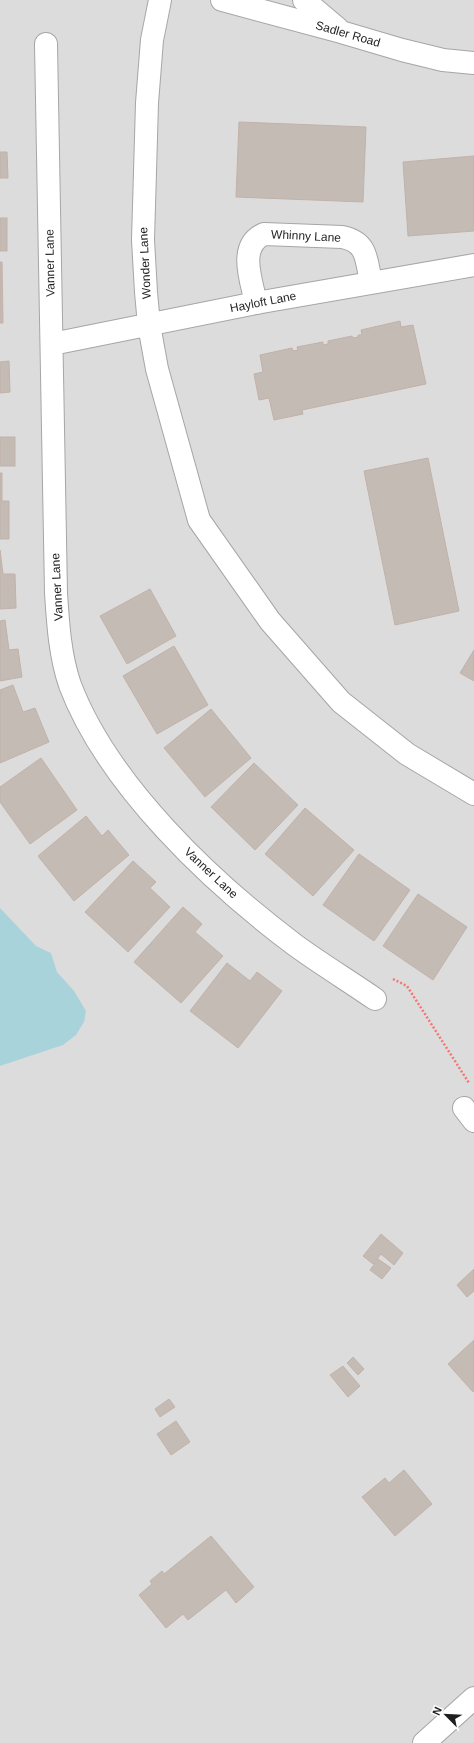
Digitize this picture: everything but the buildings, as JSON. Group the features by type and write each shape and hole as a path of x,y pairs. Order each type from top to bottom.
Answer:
{"street":[{"name":"Wonder Lane","path":"160,0 152,40 144,170 143,240 149,325 157,369 199,520 270,621 342,702 407,754 474,794"},
{"name":"Sadler Road","path":"222,0 436,59 474,63"},
{"path":"304,0 341,32"},
{"name":"Vanner Lane","path":"46,44 56,593 60,640 70,684 90,730 118,772 179,842 217,880 256,914 296,946 375,999"},
{"name":"Whinny Lane","path":"256,303 248,264 250,250 257,237 264,234 342,237 352,239 361,246 365,253 370,282"},
{"name":"Hayloft Lane","path":"52,344 256,303 474,265"},
{"path":"424,1743 474,1698"}],"path":[{"path":"375,999 388,977 407,986 474,1091 469,1114"}],"shaded area":[{"path":"0,0 474,0 474,1743 0,1743"}],"water":[{"path":"0,908 36,946 51,953 57,972 74,991 86,1011 84,1022 76,1035 63,1045 0,1066"}]}
